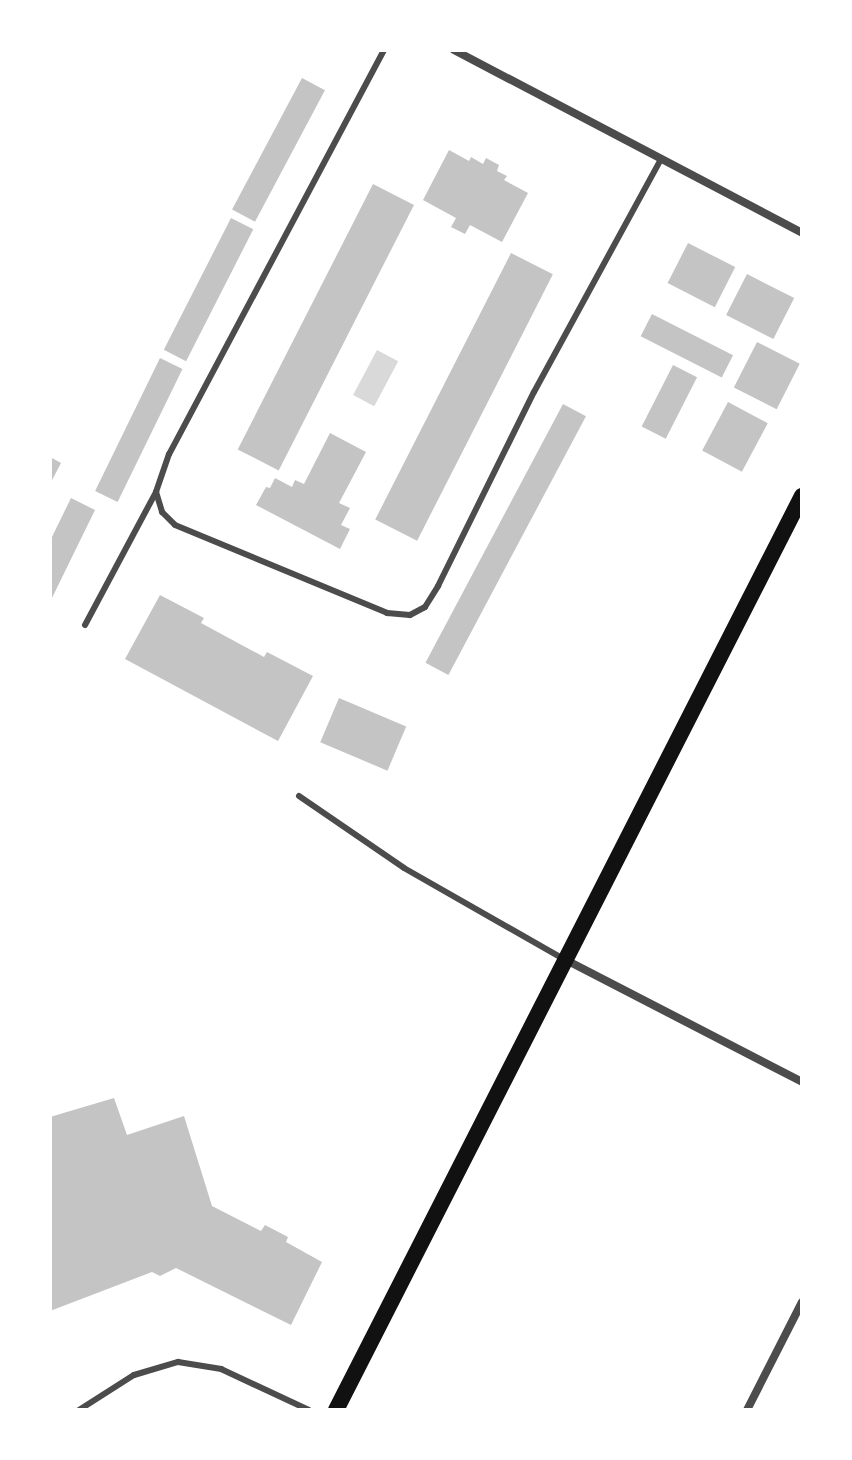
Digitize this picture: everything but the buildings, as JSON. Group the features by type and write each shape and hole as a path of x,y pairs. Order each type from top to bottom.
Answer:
{"main road":[{"path":"336,1410 802,496"}],"street":[{"path":"454,50 802,233"},
{"path":"565,960 802,1082"},
{"path":"747,1410 802,1302"}],"lane":[{"path":"85,625 156,492 169,454 384,50"},
{"path":"156,492 162,512 175,525 387,613 410,615 425,607 534,392 661,159"},
{"path":"299,796 404,868 565,960"},
{"path":"79,1410 134,1375 178,1362 221,1369 309,1410"}],"shaded area":[{"path":"377,350 398,361 374,406 353,395"}]}
